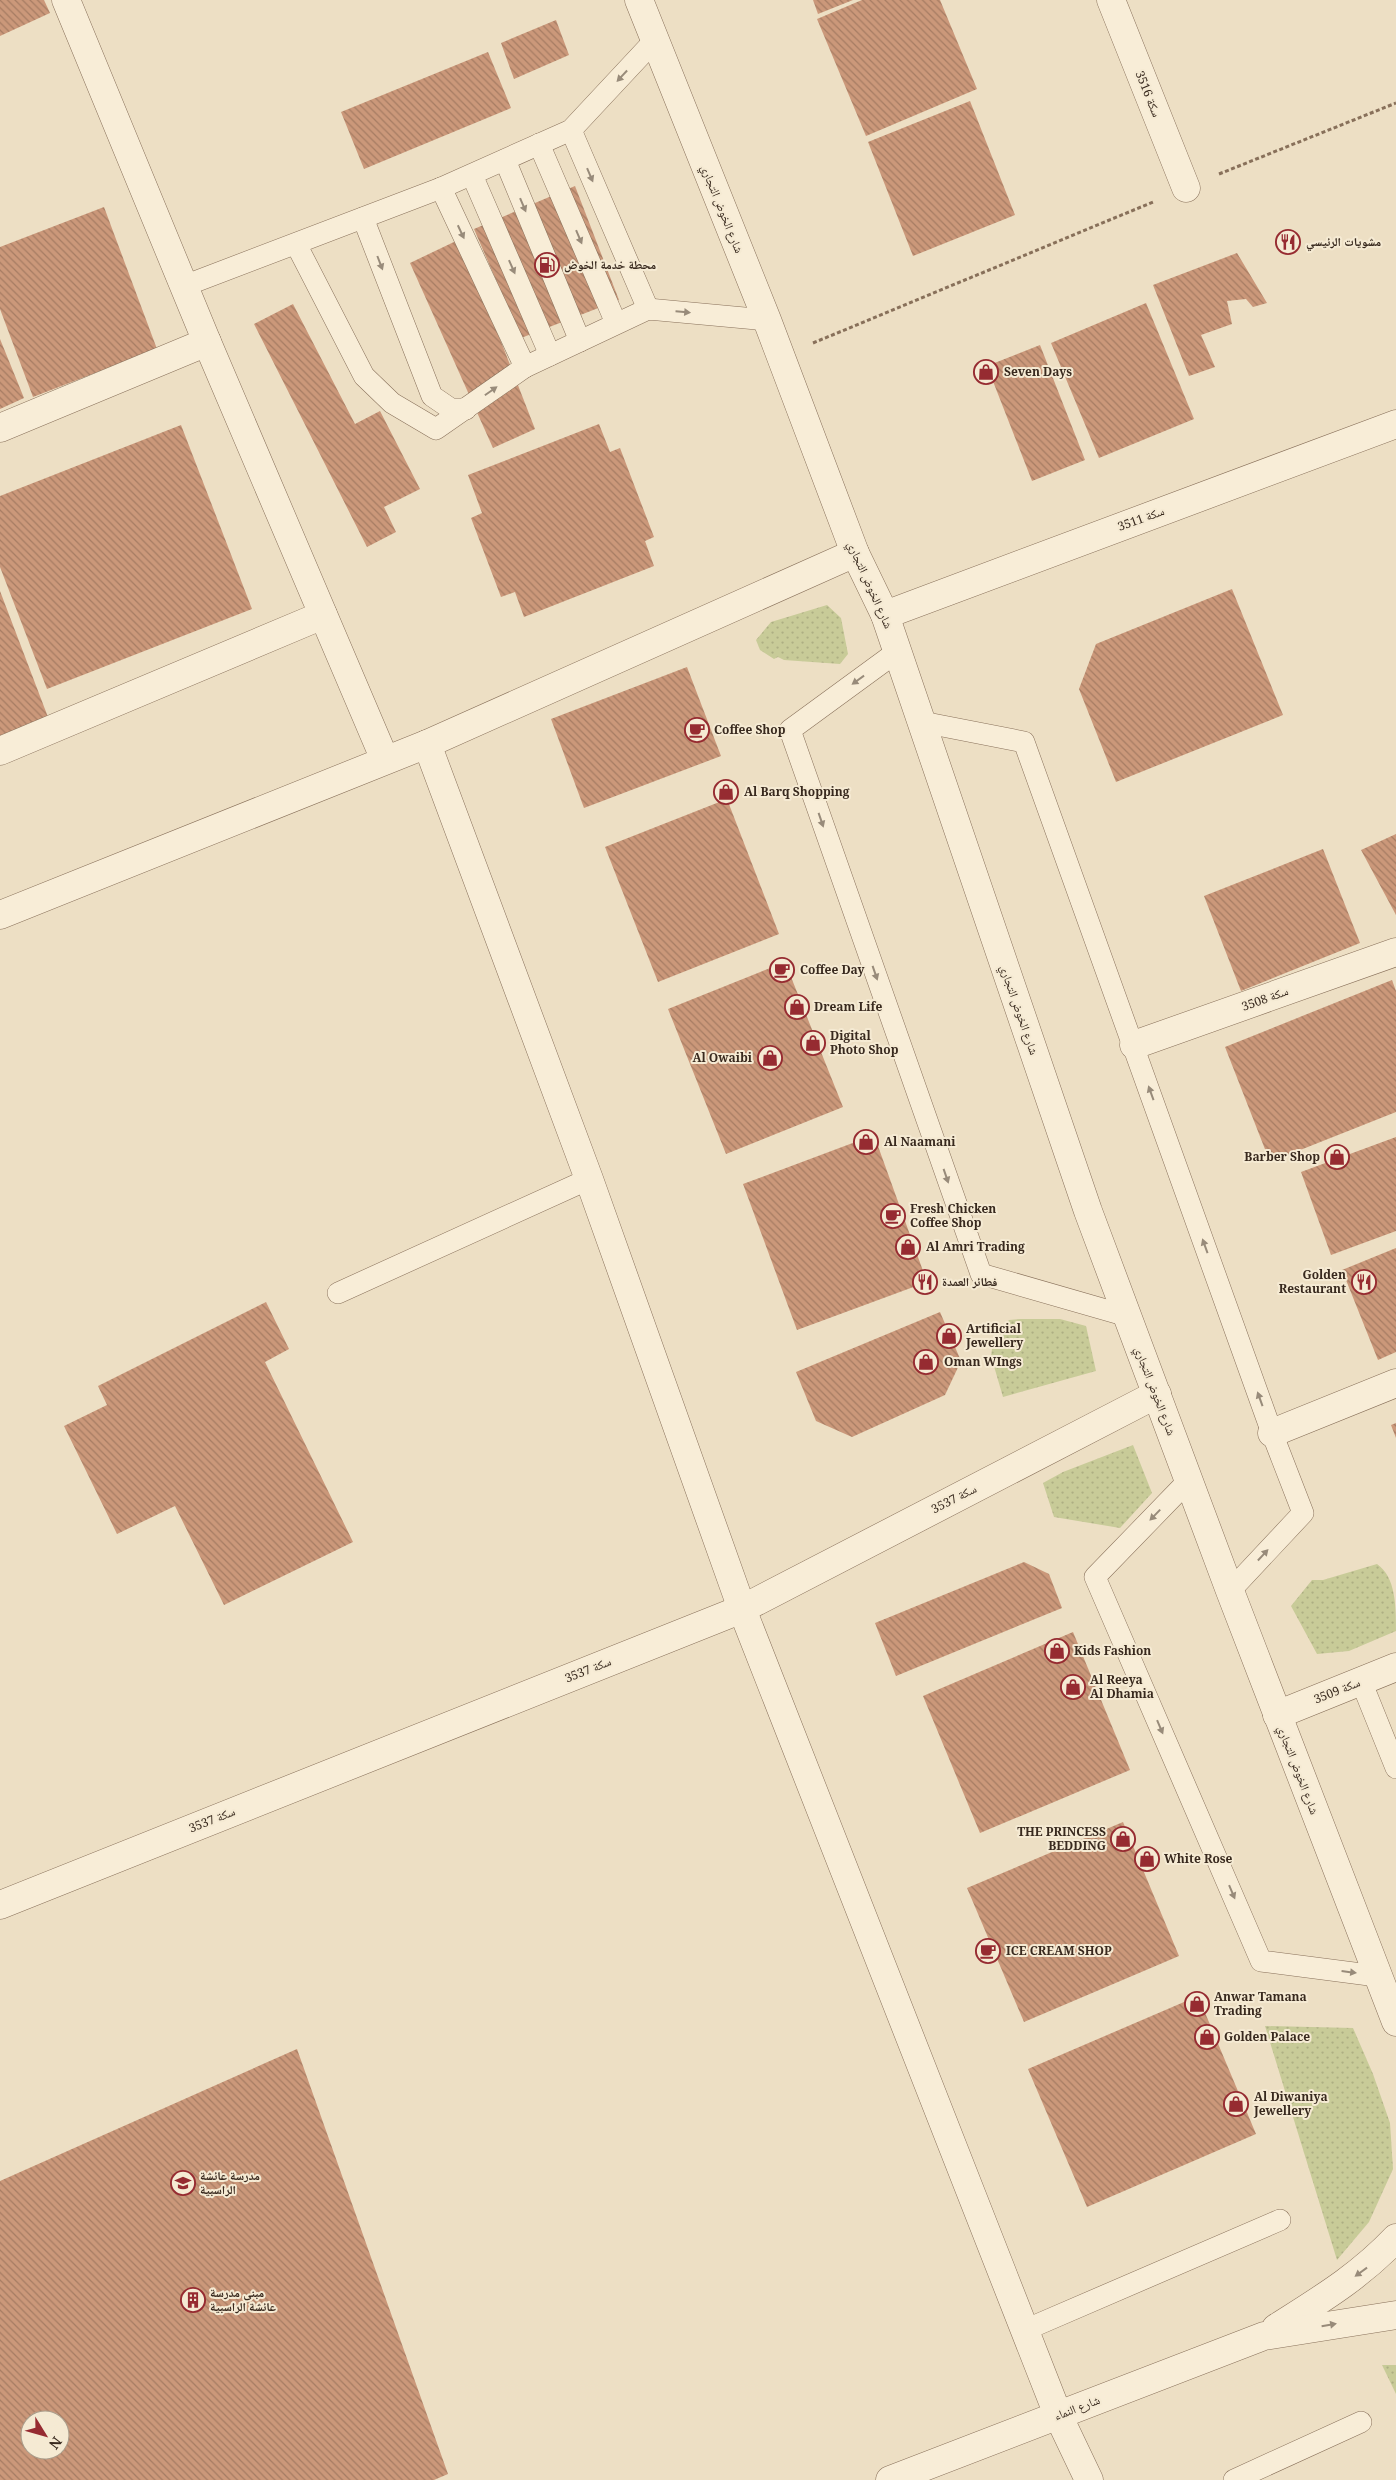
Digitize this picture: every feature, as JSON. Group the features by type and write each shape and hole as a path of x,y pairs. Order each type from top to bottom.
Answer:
{"street":[{"path":"66,0 207,342 386,760"},
{"name":"شارع الخوض التجاري","path":"639,0 767,320 855,553 886,615 1088,1211 1230,1590 1396,2022"},
{"name":"سكة 3516","path":"1111,0 1186,188"},
{"path":"0,428 207,342"},
{"name":"سكة 3511","path":"886,615 1396,424"},
{"path":"0,915 427,744 855,553"},
{"path":"0,751 323,615"},
{"path":"427,744 588,1179 742,1609 1058,2415 1089,2480"},
{"name":"سكة 3508","path":"1134,1045 1396,952"},
{"path":"1272,1433 1396,1383"},
{"name":"سكة 3537","path":"0,1905 742,1609 1157,1394"},
{"name":"سكة 3509","path":"1278,1715 1396,1667"},
{"name":"شارع النماء","path":"890,2480 1264,2336 1332,2293 1371,2264 1396,2238"},
{"name":"شارع النماء","path":"1264,2336 1396,2315"}],"lane":[{"path":"184,286 441,188 571,130 655,40"},
{"path":"571,130 648,309"},
{"path":"539,144 616,323"},
{"path":"505,160 580,341"},
{"path":"472,175 550,355"},
{"path":"441,188 525,367"},
{"path":"363,218 432,396 451,409 466,409"},
{"path":"296,244 364,376 392,403 436,429 525,367 648,309 767,320"},
{"path":"898,651 790,730 981,1274 1127,1316"},
{"path":"922,722 1024,742 1272,1433 1303,1513 1230,1590"},
{"path":"338,1293 588,1179"},
{"path":"1189,1480 1095,1578 1261,1961 1377,1976"},
{"path":"1361,1681 1396,1768"},
{"path":"1025,2330 1280,2220"},
{"path":"1234,2480 1361,2422"}],"path":[{"path":"780,357 1396,103"}],"green space":[{"path":"827,605 841,618 848,654 840,664 784,660 778,657 774,659 760,650 756,640 771,622"},
{"path":"1060,1319 1086,1326 1096,1371 1003,1397 991,1356 993,1342 1009,1320"},
{"path":"1133,1445 1152,1493 1120,1528 1054,1517 1043,1483 1063,1472"},
{"path":"1377,1564 1388,1577 1394,1593 1396,1631 1349,1651 1317,1654 1291,1606 1312,1580 1323,1580"},
{"path":"1265,2026 1353,2028 1373,2074 1390,2123 1393,2169 1369,2222 1337,2260"},
{"path":"1382,2365 1396,2365 1396,2394"}],"building":[{"path":"0,0 44,0 50,13 0,36"},
{"path":"813,0 853,0 818,14"},
{"path":"862,0 940,0 977,89 866,136 817,19"},
{"path":"556,20 569,55 514,79 501,43"},
{"path":"488,52 511,108 364,169 341,112"},
{"path":"970,101 1015,215 913,256 868,142"},
{"name":"محطة خدمة الخوض","path":"575,186 619,300 521,338 474,229"},
{"path":"104,207 157,349 33,397 0,309 0,247"},
{"path":"456,241 500,339 535,429 493,448 410,263"},
{"path":"1237,253 1267,303 1253,307 1246,299 1227,301 1232,324 1201,335 1215,367 1189,376 1153,285"},
{"path":"1146,303 1194,419 1099,458 1051,343"},
{"path":"293,304 355,424 380,411 420,489 384,507 396,532 367,547 254,324"},
{"path":"0,339 24,398 0,409"},
{"path":"1040,345 1085,460 1032,481 987,366"},
{"path":"599,424 610,452 620,448 654,537 645,541 654,566 524,617 515,592 501,597 471,518 482,513 468,475"},
{"path":"181,425 252,609 47,689 0,567 0,496"},
{"path":"1232,589 1283,715 1116,782 1079,689 1096,644"},
{"path":"0,591 51,725 0,745"},
{"path":"687,667 721,756 584,808 551,719"},
{"path":"727,799 779,934 658,982 605,847"},
{"path":"1396,834 1396,915 1361,850"},
{"path":"1323,849 1360,943 1241,991 1204,896"},
{"path":"785,962 843,1107 726,1154 668,1009"},
{"path":"1392,980 1396,991 1396,1112 1270,1162 1225,1047"},
{"path":"874,1135 927,1282 797,1330 743,1184"},
{"path":"1396,1137 1396,1231 1331,1255 1301,1172"},
{"path":"1396,1248 1396,1352 1378,1360 1342,1270"},
{"path":"266,1302 289,1349 265,1362 353,1542 224,1605 175,1506 117,1534 64,1426 107,1405 98,1386"},
{"path":"940,1312 961,1361 945,1395 852,1437 816,1421 796,1372"},
{"path":"1396,1423 1396,1438 1391,1425"},
{"path":"1024,1562 1049,1574 1062,1608 896,1676 875,1623"},
{"path":"1073,1632 1130,1770 980,1833 923,1696"},
{"path":"1123,1822 1179,1956 1024,2022 967,1888"},
{"path":"1198,1996 1256,2134 1087,2207 1028,2069"},
{"name":"مدرسة عائشة الراسبية","path":"297,2049 448,2474 434,2480 0,2480 0,2181"}],"place":[{"name":"مشويات الرئيسي","path":"1288,242"},
{"name":"محطة خدمة الخوض","path":"547,265"},
{"name":"Seven Days","path":"986,372"},
{"name":"Coffee Shop","path":"697,730"},
{"name":"Al Barq Shopping","path":"726,792"},
{"name":"Coffee Day","path":"782,970"},
{"name":"Dream Life","path":"797,1007"},
{"name":"Digital Photo Shop","path":"813,1043"},
{"name":"Al Owaibi","path":"770,1058"},
{"name":"Al Naamani","path":"866,1142"},
{"name":"Barber Shop","path":"1337,1157"},
{"name":"Fresh Chicken Coffee Shop","path":"893,1216"},
{"name":"Al Amri Trading","path":"908,1247"},
{"name":"فطائر العمدة","path":"925,1282"},
{"name":"Golden Restaurant","path":"1364,1282"},
{"name":"Artificial Jewellery","path":"949,1336"},
{"name":"Oman WIngs","path":"926,1362"},
{"name":"Kids Fashion","path":"1057,1651"},
{"name":"Al Reeya Al Dhamia","path":"1073,1687"},
{"name":"THE PRINCESS BEDDING","path":"1123,1839"},
{"name":"White Rose","path":"1147,1859"},
{"name":"ICE CREAM SHOP","path":"988,1951"},
{"name":"Anwar Tamana Trading","path":"1197,2004"},
{"name":"Golden Palace","path":"1207,2037"},
{"name":"Al Diwaniya Jewellery","path":"1236,2104"},
{"name":"مدرسة عائشة الراسبية","path":"183,2183"},
{"name":"مبنى مدرسة عائشة الراسبية","path":"193,2300"}]}
